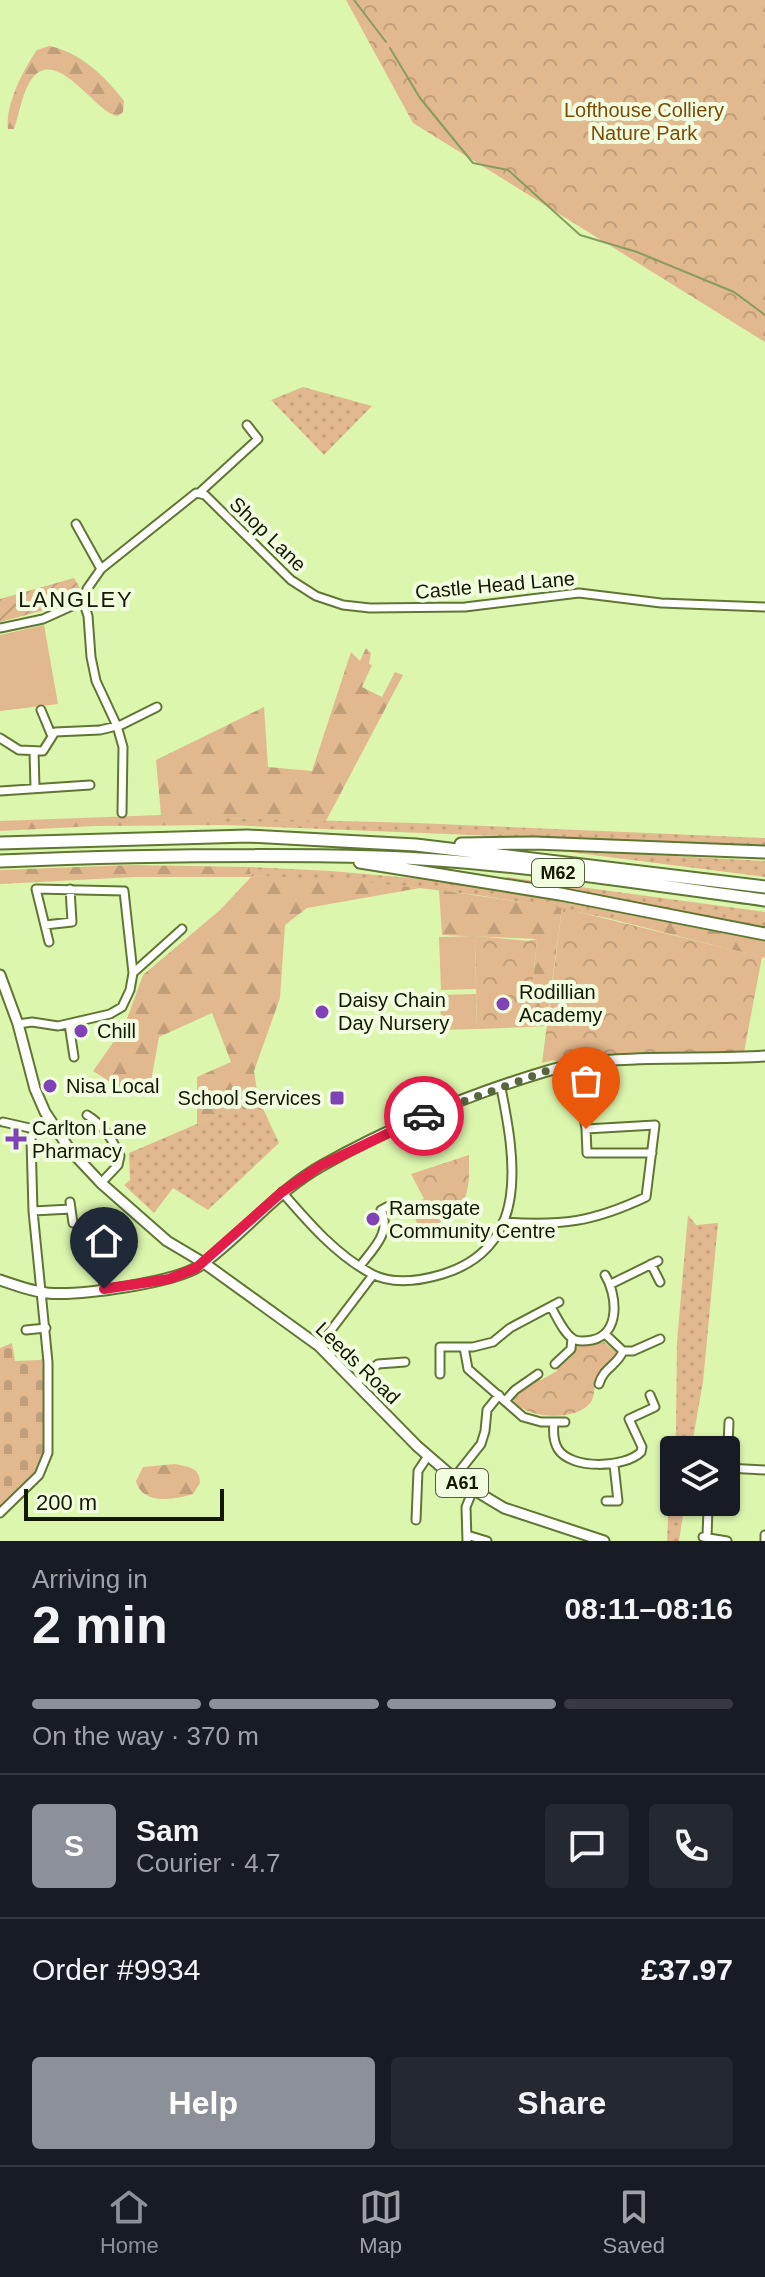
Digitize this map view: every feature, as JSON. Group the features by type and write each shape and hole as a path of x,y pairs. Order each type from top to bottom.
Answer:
{"highway":[{"name":"M62","path":"0,843 248,836 416,845 765,887"},
{"name":"M62","path":"416,845 535,843 765,854"},
{"name":"M62","path":"0,861 248,855 378,857 518,868 765,900"},
{"path":"350,858 371,865 560,894 765,934"}],"main road":[{"name":"Leeds Road","path":"0,975 18,1024 35,1089 49,1120 70,1150 101,1183 149,1227 319,1346 357,1382 393,1423 454,1478 504,1508 604,1541"},
{"path":"0,1280 42,1292 104,1289 169,1279 204,1263 282,1192 320,1166 392,1130 549,1070 635,1060 765,1056"}],"street":[{"path":"122,813 123,747 96,681 88,616 83,601 101,569 196,494 258,439 247,425"},
{"name":"Shop Lane","path":"196,494 205,495 291,580 316,596 343,605 370,608"},
{"path":"76,524 101,569"},
{"name":"Castle Head Lane","path":"370,608 465,607 579,593 661,603 765,607"},
{"path":"0,628 43,619 83,601"},
{"path":"51,734 117,726 157,707"},
{"path":"0,738 19,750 45,750 51,734 41,710"},
{"path":"34,751 35,788"},
{"path":"0,791 90,785"},
{"path":"18,1024 69,1024 110,1014 122,1007 130,990 133,973 126,897 120,890 36,889 49,942"},
{"path":"45,925 72,922 70,889"},
{"path":"133,973 182,929"},
{"path":"69,1024 74,1057"},
{"path":"575,1066 587,1153 652,1153"},
{"path":"282,1192 334,1247 373,1275 402,1281 449,1272 478,1257 490,1246 503,1222 513,1175 501,1088"},
{"path":"87,1115 97,1121 120,1156 118,1165 101,1183"},
{"path":"0,1513 31,1486 46,1465 49,1411 46,1328 33,1211 31,1139 34,1129 49,1120"},
{"path":"3,1122 34,1129"},
{"path":"503,1222 540,1225 579,1222 613,1213 646,1197 655,1125 586,1129"},
{"path":"360,1266 384,1232 385,1217 381,1210 392,1204"},
{"path":"33,1211 70,1205 73,1223"},
{"path":"104,1289 100,1249 132,1246"},
{"path":"611,1284 654,1263 660,1282"},
{"path":"319,1346 373,1275"},
{"path":"572,1338 590,1341 605,1334 614,1315 611,1284 605,1275"},
{"path":"440,1374 440,1347 493,1342 510,1328 555,1304 572,1338 571,1349 555,1364"},
{"path":"26,1330 46,1328"},
{"path":"605,1334 623,1351 633,1351 660,1339"},
{"path":"464,1347 468,1369 523,1417 565,1422"},
{"path":"599,1384 605,1370 619,1360 623,1351"},
{"path":"357,1382 378,1364 405,1362"},
{"path":"454,1478 481,1444 487,1410 538,1374"},
{"path":"554,1423 554,1439 564,1455 585,1463 614,1465 639,1456 642,1447 629,1419 655,1407 650,1395"},
{"path":"729,1422 727,1468 765,1470"},
{"path":"416,1520 418,1471 428,1456"},
{"path":"606,1501 618,1501 614,1465"},
{"path":"473,1490 466,1507 467,1538 487,1541"},
{"path":"707,1516 705,1537 727,1541"},
{"path":"765,1535 765,1541"}],"green space":[{"name":"Lofthouse Colliery Nature Park","path":"346,0 765,0 765,342 413,123"},
{"path":"49,46 81,59 100,74 124,101 123,112 118,116 110,113 67,77 44,70 30,82 14,129 8,129 9,109 21,77 37,50"},
{"path":"303,387 372,406 324,455 271,400"},
{"path":"74,578 80,588 52,608 0,622 0,599"},
{"path":"44,625 58,704 0,711 0,635"},
{"path":"366,648 371,653 369,664 372,665 362,687 382,697 395,672 403,675 326,821 226,818 226,825 95,826 0,831 0,821 161,815 156,760 264,707 268,767 312,771 351,652 360,661"},
{"path":"226,818 765,838 765,847 226,825"},
{"path":"546,849 765,861 765,877"},
{"path":"131,865 249,867 252,876 335,879 420,888 307,908 285,925 280,998 254,1071 258,1098 197,1124 197,1077 231,1062 212,1013 159,1037 150,1087 132,1096 93,1071 124,1027 143,975 220,910 251,877 135,877 0,884 0,870"},
{"path":"249,867 456,882 620,913 611,919 522,902 432,890 252,876"},
{"path":"506,879 765,912 765,929"},
{"path":"439,890 562,908 546,1026 529,1027 537,939 442,935"},
{"path":"562,908 762,957 744,1052 542,1063"},
{"path":"620,913 765,941 765,958 611,919"},
{"path":"475,936 528,941 537,939 529,1027 477,1029"},
{"path":"475,936 476,989 441,990 439,937"},
{"path":"476,994 477,1029 441,1030 440,995"},
{"path":"258,1098 279,1143 208,1210 173,1188 154,1213 124,1185 130,1180 129,1153"},
{"path":"469,1155 468,1184 462,1204 448,1218 421,1232 412,1204 424,1199 411,1174"},
{"path":"688,1215 696,1225 718,1223 703,1382 693,1436 675,1436 677,1342"},
{"path":"604,1342 620,1355 600,1374 592,1400 584,1408 574,1413 550,1416 527,1411 512,1398 517,1390 557,1371 557,1367 569,1359 574,1344 590,1346"},
{"path":"12,1343 15,1361 44,1358 44,1457 37,1472 0,1508 0,1348"},
{"path":"175,1464 198,1474 200,1483 193,1494 160,1499 139,1489 136,1481 143,1467"},
{"path":"668,1516 683,1516 679,1541 667,1541"}],"waterway":[{"path":"354,0 386,42"},
{"path":"390,48 420,98 473,163 508,170 580,235 637,252 734,292 765,315"}],"way so far":[{"path":"424,1116 549,1070 575,1066 586,1129"}],"place":[{"name":"Rodillian Academy","path":"503,1004"},
{"name":"Daisy Chain Day Nursery","path":"322,1012"},
{"name":"Chill","path":"81,1031"},
{"name":"Nisa Local","path":"50,1086"},
{"name":"School Services","path":"337,1098"},
{"name":"Carlton Lane Pharmacy","path":"16,1139"},
{"name":"Ramsgate Community Centre","path":"373,1219"}],"district":[{"name":"LANGLEY","path":"76,599"}],"route":[{"path":"104,1289 169,1279 196,1268 282,1192 320,1166 424,1116"}]}
